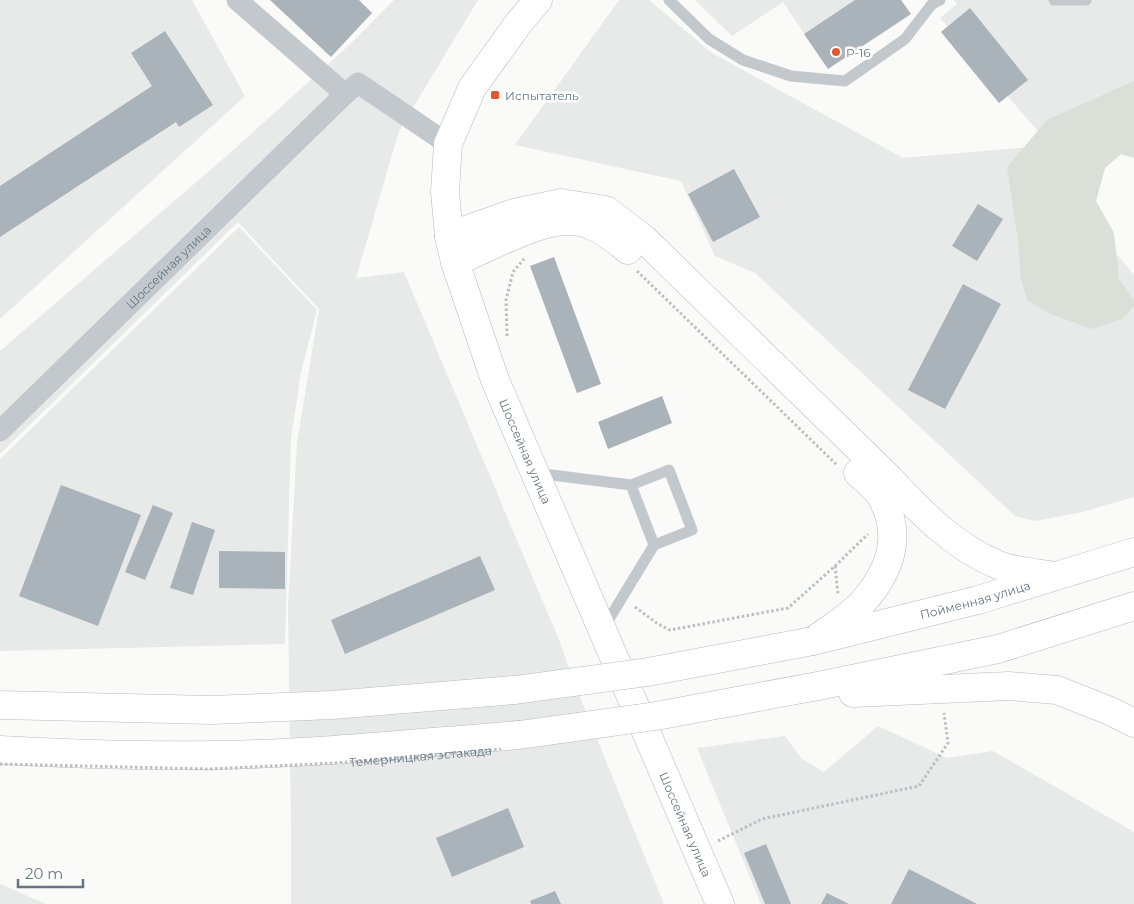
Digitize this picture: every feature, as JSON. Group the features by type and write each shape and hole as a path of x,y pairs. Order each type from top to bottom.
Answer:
{"main road":[{"name":"Шоссейная улица","path":"538,0 518,24 472,88 448,144 445,192 449,236 495,380 720,904"},
{"path":"449,236 514,213 561,203 606,210 644,239 890,479 920,513 960,544 999,566 1054,576"},
{"path":"0,705 211,710 352,703 524,689 648,672 813,641 861,604 882,577 894,544 892,518 879,493 636,257 600,230 582,223 564,220 522,233 456,262"},
{"name":"Пойменная улица","path":"813,641 978,600 1134,552"},
{"path":"823,685 998,649 1134,606"},
{"path":"823,685 844,693 1009,686 1057,690 1110,711 1134,723"},
{"name":"Темерницкая эстакада","path":"0,750 46,753 213,755 394,745 519,735 656,716 823,685"}],"street":[{"path":"238,0 351,88 448,144"},
{"name":"Шоссейная улица","path":"0,432 351,88"}],"lane":[{"path":"669,0 709,39 743,60 791,76 845,81 905,40 932,4 940,0"},
{"path":"1054,0 1086,0"},
{"path":"534,473 631,485 669,470 692,530 654,545 603,631"},
{"path":"631,485 654,545"}],"path":[{"path":"508,339 506,300 513,272 526,256"},
{"path":"632,267 838,466"},
{"path":"622,598 658,624 670,630 788,608 875,528"},
{"path":"698,852 762,818 919,786 948,743 944,706"},
{"name":"Темерницкая эстакада","path":"0,764 209,769 335,764 507,748"}],"shaded area":[{"path":"0,0 192,0 245,96 0,319"},
{"path":"394,0 478,0 399,131 356,278 404,272 559,640 574,682 664,904 291,904 288,607 297,443 319,309 238,222 0,454 0,351 230,153 347,47"},
{"path":"619,0 649,0 712,53 903,158 1029,147 1134,275 1134,497 1083,512 1035,521 1015,516 755,273 715,256 681,181 515,145"},
{"path":"695,0 899,0 824,63 783,2 732,36"},
{"path":"954,0 1134,0 1134,90 1049,133 1037,130 940,18 957,4"},
{"path":"1134,81 1134,158 1121,154 1105,168 1096,201 1114,233 1119,279 1134,300 1134,306 1122,319 1092,329 1048,313 1027,300 1021,279 1018,240 1007,167 1047,120"},
{"path":"239,227 317,310 301,372 291,438 285,644 0,651 0,459"},
{"path":"878,726 947,758 993,751 1134,832 1134,904 761,904 697,748 785,736 801,758 824,772"},
{"path":"0,884 46,904 0,904"}],"building":[{"path":"270,0 359,0 372,13 331,57"},
{"name":"Р-16","path":"855,0 901,0 911,14 828,69 804,34"},
{"path":"970,8 1028,80 999,103 941,32"},
{"path":"165,31 213,105 179,127 176,122 0,237 0,186 152,86 131,53"},
{"path":"734,169 760,217 713,242 688,194"},
{"path":"978,204 1003,219 977,261 952,246"},
{"path":"554,257 601,384 577,393 530,266"},
{"path":"963,284 1001,304 945,409 908,390"},
{"path":"662,396 672,423 608,449 598,422"},
{"path":"61,485 141,515 98,626 19,596"},
{"path":"153,505 173,513 145,580 125,572"},
{"path":"192,522 215,530 193,595 170,588"},
{"path":"219,551 285,552 285,589 219,588"},
{"path":"480,556 495,590 345,654 331,620"},
{"path":"508,808 524,847 452,877 436,838"},
{"path":"766,844 791,904 765,904 744,853"},
{"path":"909,869 977,904 891,904"},
{"path":"555,891 561,904 531,904 530,901"},
{"path":"827,893 849,904 821,904"}],"place":[{"name":"Р-16","path":"836,52"},
{"name":"Испытатель","path":"495,95"}]}
